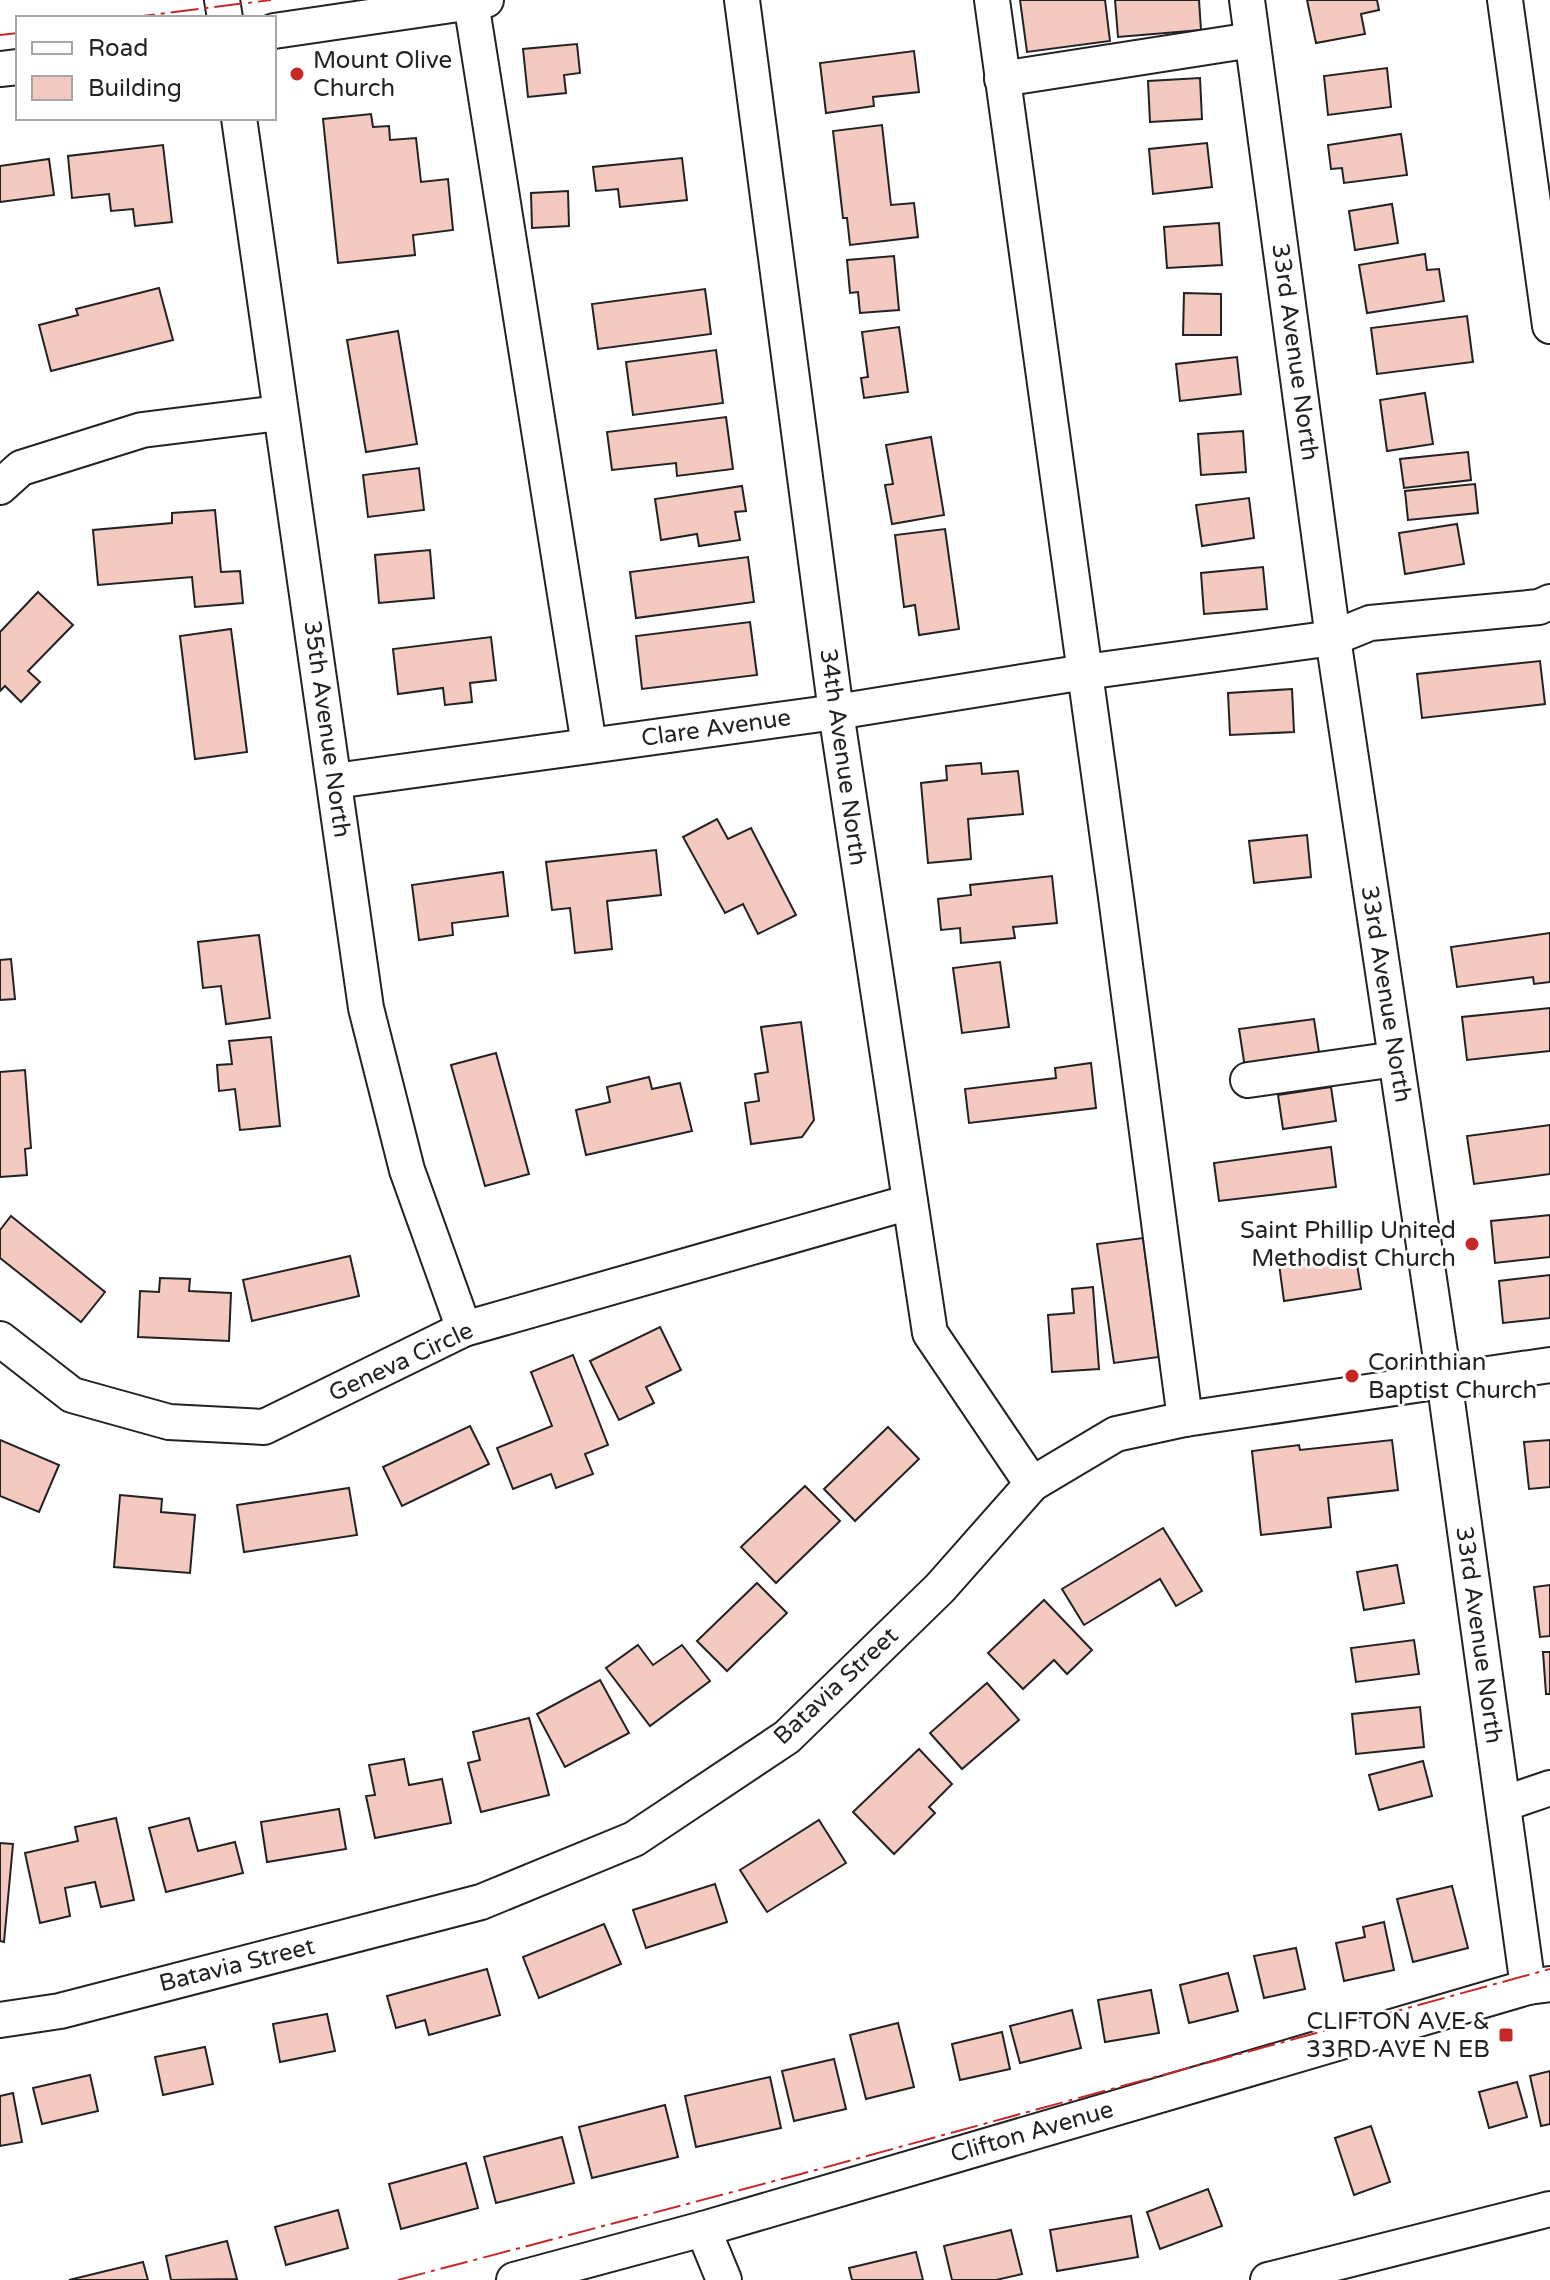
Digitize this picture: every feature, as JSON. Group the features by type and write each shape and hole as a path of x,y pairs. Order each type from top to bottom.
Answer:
{"street":[{"name":"34th Avenue North","path":"742,0 836,712 930,1333 1032,1484"},
{"path":"992,0 1185,1419"},
{"name":"33rd Avenue North","path":"1247,0 1333,638 1444,1379 1503,1804 1539,1986"},
{"path":"1505,0 1550,326"},
{"path":"276,31 478,1 589,745"},
{"path":"1002,79 1252,40"},
{"name":"35th Avenue North","path":"239,120 366,1008 407,1170 464,1329"},
{"path":"0,487 21,468 142,430 280,413"},
{"name":"Clare Avenue","path":"335,781 836,712 1085,672 1333,638 1370,623 1539,607 1550,602"},
{"path":"1248,1080 1396,1059"},
{"name":"Geneva Circle","path":"0,1339 72,1395 169,1422 264,1427 464,1329 910,1202"},
{"name":"Batavia Street","path":"0,2020 60,2011 481,1902 634,1839 787,1737 940,1588 1032,1484 1116,1434 1185,1419 1550,1365"},
{"path":"1503,1804 1550,1788"},
{"name":"Clifton Avenue","path":"514,2280 703,2229 1539,1986"},
{"path":"1268,2280 1550,2209"},
{"path":"703,2229 724,2280"}],"building":[{"path":"1020,0 1105,0 1110,41 1027,52"},
{"path":"1115,0 1199,0 1201,30 1118,37"},
{"path":"1307,0 1377,0 1379,10 1361,14 1365,34 1316,43"},
{"path":"577,44 580,73 564,75 566,93 528,97 523,49"},
{"path":"914,51 919,92 873,97 874,106 826,113 820,63"},
{"path":"1387,68 1391,107 1328,115 1324,76"},
{"path":"1200,78 1202,119 1150,122 1148,81"},
{"path":"371,114 373,127 389,126 390,140 416,138 421,182 448,179 453,230 413,235 415,255 338,263 323,119"},
{"path":"882,125 891,205 914,203 918,237 850,245 847,218 843,218 833,131"},
{"path":"1401,134 1407,175 1344,183 1342,168 1331,169 1328,145"},
{"path":"1207,143 1212,187 1153,194 1149,149"},
{"path":"163,145 172,222 135,226 133,209 111,211 109,194 72,198 68,156"},
{"path":"682,158 687,200 620,207 618,189 596,191 593,167"},
{"path":"49,159 54,195 0,202 0,166"},
{"path":"568,191 569,226 532,228 531,193"},
{"path":"1392,204 1398,243 1355,250 1349,211"},
{"path":"1219,223 1222,265 1167,268 1164,227"},
{"path":"1425,254 1427,270 1439,269 1444,301 1367,313 1359,265"},
{"path":"894,256 899,310 860,313 858,292 850,293 847,260"},
{"path":"159,288 173,340 51,371 39,325 78,315 76,309"},
{"path":"705,289 711,334 598,349 592,304"},
{"path":"1184,293 1221,294 1221,335 1183,335"},
{"path":"1467,316 1473,362 1377,374 1371,328"},
{"path":"899,327 908,392 864,398 861,378 868,377 862,332"},
{"path":"398,331 417,444 366,452 347,340"},
{"path":"716,350 723,403 633,415 626,362"},
{"path":"1237,357 1241,394 1180,401 1176,364"},
{"path":"1425,393 1433,444 1387,451 1380,400"},
{"path":"726,417 733,469 677,476 676,463 612,470 607,432"},
{"path":"1243,431 1246,472 1201,475 1198,434"},
{"path":"931,437 944,515 892,524 885,485 893,484 886,445"},
{"path":"1468,452 1471,480 1404,488 1400,459"},
{"path":"419,468 424,510 368,517 363,475"},
{"path":"1475,484 1478,513 1408,520 1405,491"},
{"path":"742,486 746,511 735,512 740,540 699,546 697,534 661,540 655,499"},
{"path":"1249,498 1254,538 1202,546 1196,505"},
{"path":"215,510 221,572 240,571 243,603 195,607 192,577 98,585 93,530 172,523 172,513"},
{"path":"1457,524 1464,564 1405,574 1399,533"},
{"path":"945,529 959,629 919,635 915,605 904,607 895,535"},
{"path":"430,550 434,598 379,603 375,555"},
{"path":"748,557 754,602 636,618 630,572"},
{"path":"1263,567 1267,609 1204,614 1201,573"},
{"path":"38,592 73,625 28,671 40,682 21,702 5,686 0,691 0,632"},
{"path":"750,622 757,675 642,689 636,636"},
{"path":"231,629 247,752 195,759 180,636"},
{"path":"491,637 496,680 470,683 472,702 445,705 443,688 398,694 393,649"},
{"path":"1540,661 1545,704 1422,718 1417,674"},
{"path":"1292,689 1294,732 1230,735 1228,693"},
{"path":"981,763 982,774 1018,771 1023,814 968,819 971,859 928,863 921,783 947,780 946,766"},
{"path":"717,819 728,839 751,828 796,915 758,934 743,904 725,913 683,837"},
{"path":"1307,835 1311,877 1254,883 1249,841"},
{"path":"656,850 661,895 607,901 612,949 575,953 570,908 552,910 546,862"},
{"path":"503,872 508,916 452,923 453,935 419,940 412,885"},
{"path":"1052,876 1057,923 1013,927 1015,938 961,943 960,928 941,930 938,899 971,895 970,885"},
{"path":"1550,933 1550,982 1534,984 1533,977 1457,987 1451,947"},
{"path":"259,935 270,1018 226,1024 221,986 203,988 198,942"},
{"path":"11,959 15,999 0,1000 0,960"},
{"path":"1000,962 1009,1027 962,1033 953,968"},
{"path":"1550,1008 1550,1051 1467,1060 1462,1017"},
{"path":"1314,1019 1320,1059 1245,1068 1239,1029"},
{"path":"801,1022 814,1120 802,1137 751,1144 745,1103 759,1101 755,1074 768,1072 761,1027"},
{"path":"271,1037 280,1126 240,1130 235,1089 219,1091 217,1065 232,1064 229,1041"},
{"path":"496,1053 529,1174 485,1186 451,1065"},
{"path":"1091,1063 1096,1108 969,1123 965,1089 1056,1078 1055,1068"},
{"path":"25,1070 31,1148 25,1149 27,1175 0,1177 0,1072"},
{"path":"649,1077 652,1089 680,1083 692,1131 586,1155 576,1110 610,1102 607,1087"},
{"path":"1331,1087 1336,1121 1283,1129 1278,1095"},
{"path":"1550,1125 1550,1174 1474,1184 1467,1136"},
{"path":"1331,1147 1336,1187 1219,1201 1214,1163"},
{"path":"1550,1215 1550,1257 1495,1263 1491,1221"},
{"path":"11,1216 105,1292 81,1322 0,1258 0,1230"},
{"path":"1143,1238 1159,1357 1114,1363 1097,1244"},
{"path":"1355,1252 1361,1289 1284,1301 1279,1264"},
{"path":"350,1256 359,1296 252,1321 243,1280"},
{"path":"1550,1275 1550,1318 1503,1323 1499,1281"},
{"path":"160,1278 190,1279 189,1291 231,1293 229,1341 138,1337 140,1291 159,1292"},
{"path":"1093,1287 1099,1369 1052,1372 1048,1315 1074,1313 1072,1289"},
{"path":"660,1327 681,1370 646,1387 654,1403 619,1420 590,1361"},
{"path":"573,1355 608,1445 585,1454 593,1474 556,1488 551,1474 513,1489 497,1448 552,1426 531,1372"},
{"path":"470,1426 489,1464 402,1506 383,1467"},
{"path":"888,1427 919,1459 855,1521 824,1489"},
{"path":"0,1440 59,1465 39,1512 0,1496"},
{"path":"1392,1440 1398,1490 1328,1498 1331,1527 1261,1535 1252,1451 1299,1445 1300,1450"},
{"path":"1550,1440 1550,1487 1529,1489 1524,1442"},
{"path":"805,1486 840,1521 776,1583 741,1547"},
{"path":"349,1488 357,1535 244,1552 237,1505"},
{"path":"120,1495 162,1499 161,1512 195,1515 190,1573 114,1567"},
{"path":"1163,1528 1202,1591 1176,1606 1160,1579 1084,1625 1062,1589"},
{"path":"1397,1565 1404,1603 1364,1610 1357,1572"},
{"path":"757,1583 787,1613 727,1671 697,1641"},
{"path":"1550,1585 1550,1636 1540,1637 1534,1587"},
{"path":"1044,1600 1092,1650 1067,1674 1054,1660 1023,1689 988,1653"},
{"path":"1414,1640 1419,1674 1356,1682 1351,1648"},
{"path":"638,1645 653,1665 682,1645 710,1681 650,1726 606,1668"},
{"path":"1543,1652 1550,1652 1550,1694 1546,1694"},
{"path":"600,1680 629,1733 565,1767 537,1714"},
{"path":"987,1683 1019,1720 962,1769 930,1733"},
{"path":"1420,1707 1424,1747 1356,1754 1352,1714"},
{"path":"529,1718 549,1795 481,1812 468,1763 480,1760 473,1732"},
{"path":"919,1749 952,1784 929,1807 935,1813 894,1854 853,1812"},
{"path":"404,1759 409,1785 442,1779 451,1823 375,1838 366,1796 375,1795 369,1765"},
{"path":"1423,1761 1432,1796 1379,1810 1369,1775"},
{"path":"339,1809 346,1849 267,1862 261,1822"},
{"path":"116,1818 134,1900 101,1907 95,1882 65,1888 70,1916 40,1923 25,1853 78,1841 75,1827"},
{"path":"189,1818 198,1851 235,1842 243,1873 166,1892 149,1828"},
{"path":"819,1820 846,1863 767,1912 740,1870"},
{"path":"0,1843 13,1844 4,1942 0,1941"},
{"path":"715,1884 727,1922 646,1948 633,1910"},
{"path":"1452,1886 1468,1948 1413,1962 1397,1899"},
{"path":"1384,1922 1394,1970 1344,1981 1336,1943 1365,1937 1363,1927"},
{"path":"604,1924 621,1964 539,1998 523,1957"},
{"path":"1296,1948 1305,1989 1264,1998 1254,1956"},
{"path":"487,1969 500,2015 429,2035 425,2020 396,2028 387,1996"},
{"path":"1228,1973 1238,2011 1189,2023 1180,1985"},
{"path":"1151,1990 1159,2033 1105,2042 1098,2000"},
{"path":"1072,2010 1081,2048 1020,2063 1010,2026"},
{"path":"327,2014 335,2051 280,2062 273,2024"},
{"path":"898,2023 914,2087 866,2099 850,2035"},
{"path":"1002,2032 1010,2069 960,2080 952,2044"},
{"path":"205,2047 213,2084 163,2095 155,2057"},
{"path":"834,2059 846,2109 794,2121 782,2071"},
{"path":"1550,2071 1550,2124 1541,2126 1530,2076"},
{"path":"90,2075 98,2111 42,2124 33,2088"},
{"path":"770,2077 781,2128 696,2147 685,2096"},
{"path":"1517,2082 1527,2117 1489,2128 1479,2092"},
{"path":"13,2093 22,2142 0,2146 0,2096"},
{"path":"665,2105 678,2157 592,2178 579,2127"},
{"path":"1371,2126 1390,2182 1354,2195 1335,2138"},
{"path":"562,2137 574,2183 496,2203 484,2157"},
{"path":"466,2163 478,2208 401,2229 389,2184"},
{"path":"1208,2189 1222,2226 1160,2249 1147,2212"},
{"path":"338,2210 348,2248 286,2265 275,2227"},
{"path":"1131,2216 1138,2257 1057,2271 1050,2230"},
{"path":"1011,2230 1022,2274 996,2280 952,2280 944,2246"},
{"path":"227,2241 237,2279 171,2280 166,2256"},
{"path":"916,2252 923,2280 852,2280 849,2268"},
{"path":"143,2262 148,2280 69,2280"}],"power":[{"path":"143,16 271,0"},
{"path":"0,35 16,33"},
{"path":"398,2280 801,2174 1550,1969"}],"place":[{"name":"Mount Olive Church","path":"297,74"},
{"name":"Saint Phillip United Methodist Church","path":"1472,1244"},
{"name":"Corinthian Baptist Church","path":"1352,1376"},
{"name":"CLIFTON AVE & 33RD AVE N EB","path":"1506,2035"}]}
